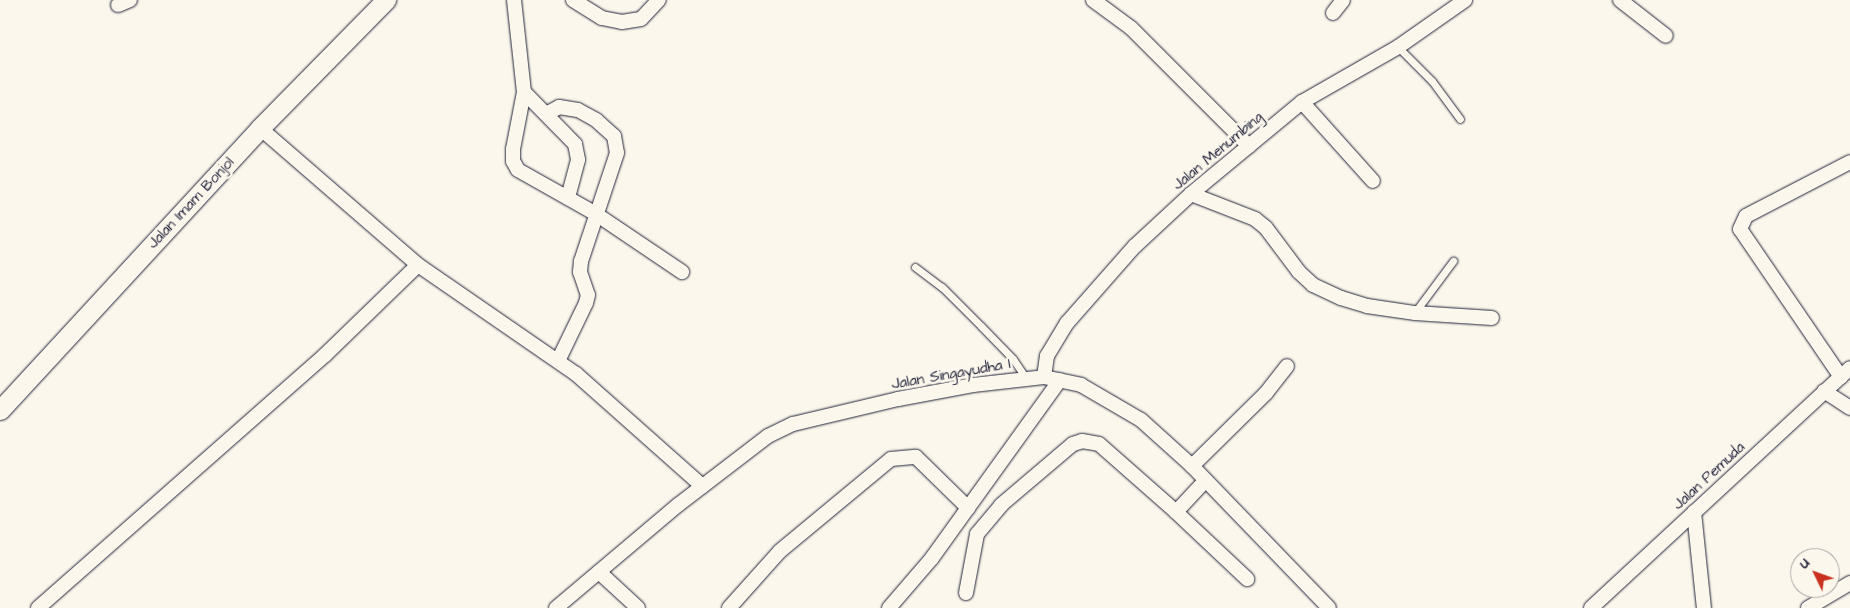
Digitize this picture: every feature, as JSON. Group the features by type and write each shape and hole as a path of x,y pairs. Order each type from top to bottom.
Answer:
{"main road":[{"name":"Jalan Imam Bonjol","path":"0,410 260,128 386,0"}],"street":[{"path":"514,0 524,92 513,161 522,174 596,214 682,272"},
{"path":"573,0 602,18 622,22 641,20 659,0"},
{"path":"1093,0 1130,28 1249,146"},
{"path":"1333,13 1344,0"},
{"name":"Jalan Menumbing","path":"1044,378 1047,356 1067,322 1135,246 1191,194 1302,102 1398,47 1465,0"},
{"path":"1620,0 1666,36"},
{"path":"524,92 575,144 578,160 568,198"},
{"path":"1302,102 1373,181"},
{"path":"546,114 569,106 596,120 614,136 617,153 581,261 580,272 588,295 586,303 558,361"},
{"path":"260,128 418,265 558,361 702,486"},
{"path":"1846,372 1740,229 1746,216 1850,162"},
{"path":"1191,194 1255,219 1266,228 1299,272 1313,284 1367,306 1415,313 1492,318"},
{"path":"38,608 325,355 418,265"},
{"path":"1192,466 1266,394 1287,366"},
{"name":"Jalan Pemuda","path":"1590,608 1846,372"},
{"name":"Jalan Singayudha I","path":"556,608 743,452 793,424 898,399 1026,378 1044,378 1060,380 1099,394 1141,420 1192,466 1329,608"},
{"path":"889,608 968,508 1060,380"},
{"path":"1824,391 1850,408"},
{"path":"966,593 977,534 1002,505 1073,444 1082,441 1099,444 1176,512 1247,579"},
{"path":"729,608 780,551 891,459 916,457 968,508"},
{"path":"1176,512 1205,481"},
{"path":"1694,512 1704,608"},
{"path":"599,572 638,608"},
{"path":"1808,608 1850,583"}],"lane":[{"path":"1398,47 1432,81 1460,119"},
{"path":"1415,313 1453,261"},
{"path":"915,267 942,287 981,326 1013,359 1026,378"}]}
